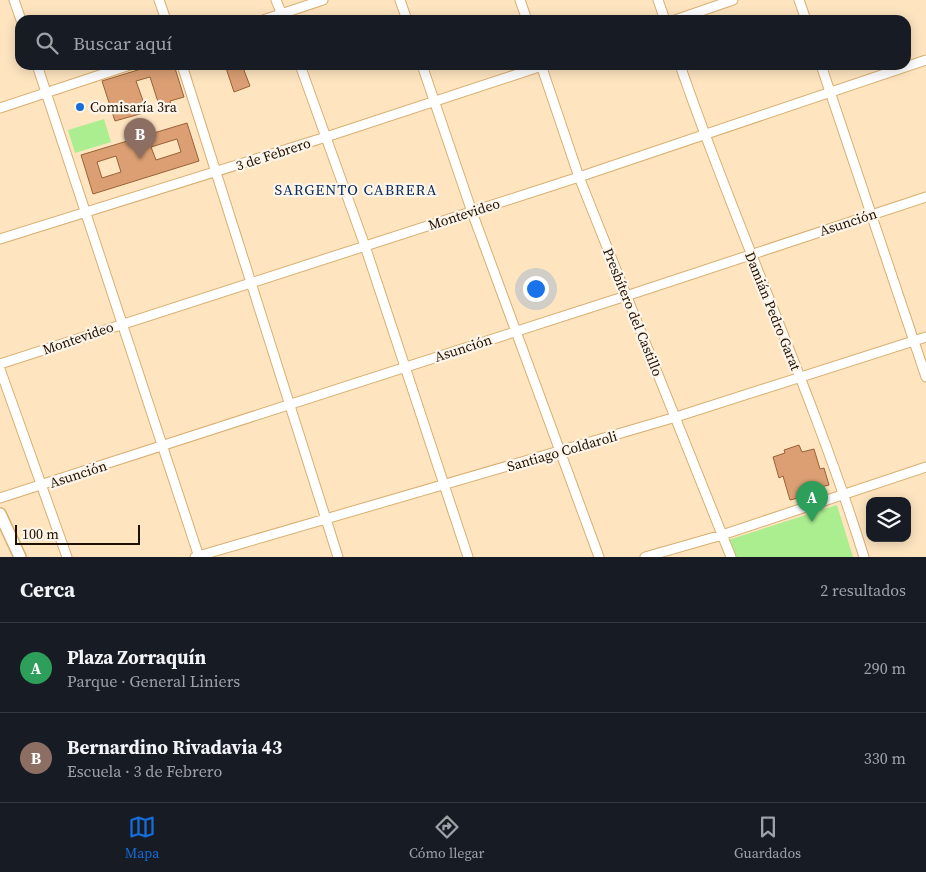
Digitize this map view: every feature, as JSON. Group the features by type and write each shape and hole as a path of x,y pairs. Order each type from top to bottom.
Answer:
{"main road":[{"path":"0,514 20,557"},
{"path":"0,532 13,557"}],"street":[{"path":"14,0 19,15"},
{"path":"159,0 164,15"},
{"path":"276,0 282,15"},
{"path":"288,15 323,0"},
{"path":"400,0 405,15"},
{"path":"520,0 525,15"},
{"path":"658,0 663,15"},
{"path":"690,15 733,0"},
{"path":"800,0 804,15"},
{"name":"Montevideo","path":"911,65 926,60"},
{"path":"39,70 197,557"},
{"path":"0,108 115,70"},
{"path":"184,70 338,557"},
{"path":"302,70 365,246 468,557"},
{"path":"424,70 472,212 515,331 562,450 599,557"},
{"name":"3 de Febrero","path":"0,239 326,137 527,70"},
{"name":"Presbítero del Castillo","path":"544,70 579,177 731,557"},
{"name":"Damián Pedro Garat","path":"682,70 750,254 845,494 864,557"},
{"path":"823,70 926,377"},
{"name":"Montevideo","path":"0,364 579,177 896,70"},
{"name":"Asunción","path":"0,498 405,368 926,197"},
{"name":"Santiago Coldaroli","path":"197,557 676,417 926,337"},
{"path":"0,370 67,557"},
{"path":"645,557 722,534 926,467"}],"green space":[{"path":"104,119 111,142 75,153 68,130"},
{"path":"837,505 853,557 734,557 728,540"}],"building":[{"path":"138,70 176,70 184,97 170,101 171,105 160,108 150,77 136,81 147,112 115,121 102,81"},
{"path":"227,70 244,70 250,86 234,92"},
{"path":"187,123 199,161 93,194 81,155","holes":["177,139 181,152 156,160 151,147","116,156 121,172 102,178 97,162"]},
{"path":"799,445 802,452 814,449 820,469 824,468 829,485 817,488 816,484 800,489 801,493 797,494 798,498 790,500 783,476 779,478 773,457 785,453 784,450"}],"place":[{"name":"Comisaría 3ra","path":"80,107"},
{"name":"Bernardino Rivadavia 43","path":"140,159"},
{"name":"Plaza Zorraquín","path":"812,522"}],"district":[{"name":"SARGENTO CABRERA","path":"356,190"}]}
